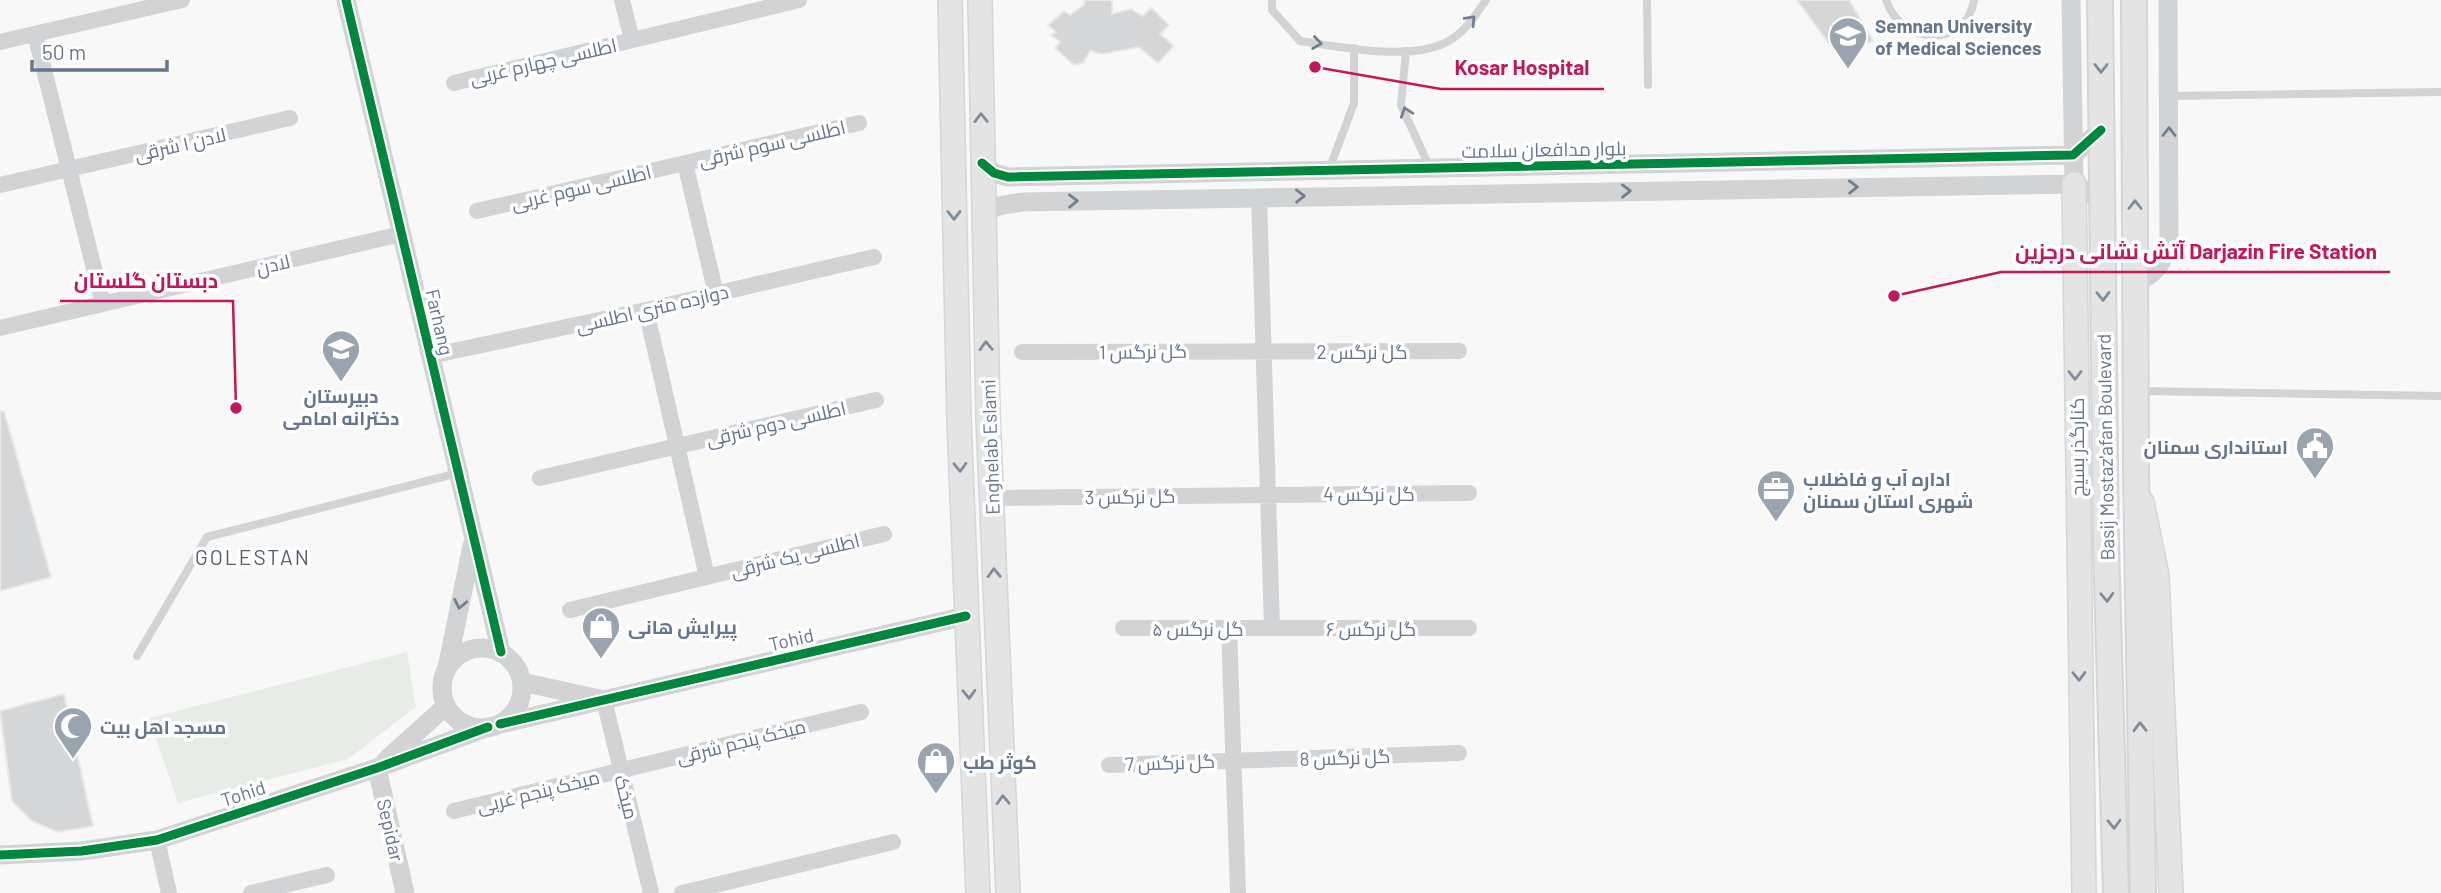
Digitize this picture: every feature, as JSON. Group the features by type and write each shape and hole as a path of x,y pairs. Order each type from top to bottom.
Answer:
{"main road":[{"name":"Enghelab Eslami","path":"950,0 959,420 978,893"},
{"name":"Enghelab Eslami","path":"980,0 982,214 988,416 1008,893"},
{"name":"Basij Mostaz'afan Boulevard","path":"2100,0 2106,547 2116,893"},
{"name":"Basij Mostaz'afan Boulevard","path":"2134,0 2138,391 2136,469 2143,893"},
{"name":"کنارگذر بسیج","path":"2074,184 2076,548 2084,893"},
{"path":"959,420 988,416"},
{"path":"2136,469 2157,576 2171,893"},
{"path":"974,845 1004,844"}],"street":[{"path":"0,42 182,0"},
{"name":"Farhang","path":"346,0 501,652"},
{"path":"622,0 632,40"},
{"name":"اطلسی چهارم غربی","path":"454,83 799,0"},
{"name":"کنارگذر بسیج","path":"2071,0 2074,184"},
{"path":"2135,282 2147,278 2160,267 2169,246 2168,0"},
{"path":"35,34 103,304"},
{"name":"لادن ۱ شرقی","path":"0,185 290,118"},
{"name":"اطلسی سوم شرقی","path":"685,163 859,123"},
{"path":"2073,155 2101,130"},
{"name":"بلوار مدافعان سلامت","path":"982,163 994,173 1021,177 2073,155"},
{"path":"2033,156 2045,172 2035,185"},
{"path":"685,163 716,294"},
{"name":"اطلسی سوم غربی","path":"477,211 685,163"},
{"path":"1577,166 1571,174 1571,183 1577,191"},
{"path":"1522,167 1528,176 1522,192"},
{"path":"1021,177 1014,186 1022,202"},
{"path":"982,214 998,206 1022,202 2074,184 2102,201"},
{"path":"1259,197 1272,628"},
{"name":"لادن","path":"0,328 401,234"},
{"name":"دوازده متری اطلسی","path":"430,356 646,310 874,257"},
{"path":"646,310 707,577"},
{"name":"گل نرگس 2","path":"1264,350 1459,351"},
{"name":"گل نرگس 1","path":"1022,352 1264,350"},
{"name":"اطلسی دوم شرقی","path":"540,478 876,400"},
{"name":"گل نرگس 4","path":"1268,494 1469,494"},
{"name":"گل نرگس 3","path":"991,498 1268,494"},
{"name":"اطلسی یک شرقی","path":"570,610 884,534"},
{"path":"446,669 454,659 476,648 501,652 518,670 522,681 518,706 494,725 464,723 446,706 442,693 446,669 474,538"},
{"name":"Tohid","path":"0,855 82,851 157,840 377,768 494,725 966,616"},
{"name":"گل نرگس ۵","path":"1123,628 1272,628"},
{"path":"1229,628 1231,760 1238,893"},
{"name":"گل نرگس ۶","path":"1272,628 1469,628"},
{"name":"Tohid","path":"522,681 604,700"},
{"name":"میخک","path":"604,700 651,893"},
{"name":"Tohid","path":"377,768 446,706"},
{"name":"میخک پنجم شرقی","path":"621,771 861,712"},
{"name":"گل نرگس 8","path":"1231,760 1459,754"},
{"name":"گل نرگس 7","path":"1109,765 1231,760"},
{"name":"Sepidar","path":"377,768 405,893"},
{"name":"میخک پنجم غربی","path":"454,811 621,771"},
{"path":"157,840 169,893"},
{"path":"682,893 893,842"},
{"path":"251,893 327,874"}],"lane":[{"path":"1272,0 1272,10 1300,41 1406,51 1446,43 1474,19 1486,0"},
{"path":"1647,0 1648,85"},
{"path":"1886,0 1898,23 1910,32 1924,36 1940,35 1954,29 1966,19 1974,0"},
{"path":"1329,170 1353,103 1354,48"},
{"path":"1406,51 1401,104 1430,168"},
{"path":"2168,96 2441,92"},
{"path":"2138,391 2441,396"},
{"path":"137,656 207,537 458,473"}],"shaded area":[{"path":"407,652 416,707 348,759 178,803 149,718"}],"building":[{"path":"1085,0 1112,0 1112,14 1131,9 1143,16 1151,8 1169,25 1160,34 1174,46 1158,63 1139,47 1102,54 1090,51 1083,63 1074,65 1055,48 1060,42 1051,35 1056,32 1048,25 1064,11 1070,15 1084,5"},
{"path":"1797,0 1849,0 1873,41 1838,56"},
{"path":"0,411 4,411 51,577 0,591"},
{"path":"64,694 93,826 58,832 32,821 12,801 0,711"}],"cycle path":[{"path":"346,0 501,652"},
{"path":"982,163 994,173 1008,177 2073,155 2101,130"},
{"path":"500,724 966,616"},
{"path":"0,855 82,851 157,840 377,768 488,727"}],"place":[{"name":"Kosar Hospital","path":"1315,67"},
{"name":"Semnan University of Medical Sciences","path":"1848,70"},
{"name":"آتش نشانی درجزین Darjazin Fire Station","path":"1894,296"},
{"name":"دبیرستان دخترانه امامی","path":"341,383"},
{"name":"دبستان گلستان","path":"236,408"},
{"name":"استانداری سمنان","path":"2315,480"},
{"name":"اداره آب و فاضلاب شهری استان سمنان","path":"1776,523"},
{"name":"پیرایش هانی","path":"601,660"},
{"name":"مسجد اهل بیت","path":"73,760"},
{"name":"کوثر طب","path":"936,795"}],"district":[{"name":"GOLESTAN","path":"253,556"}]}
